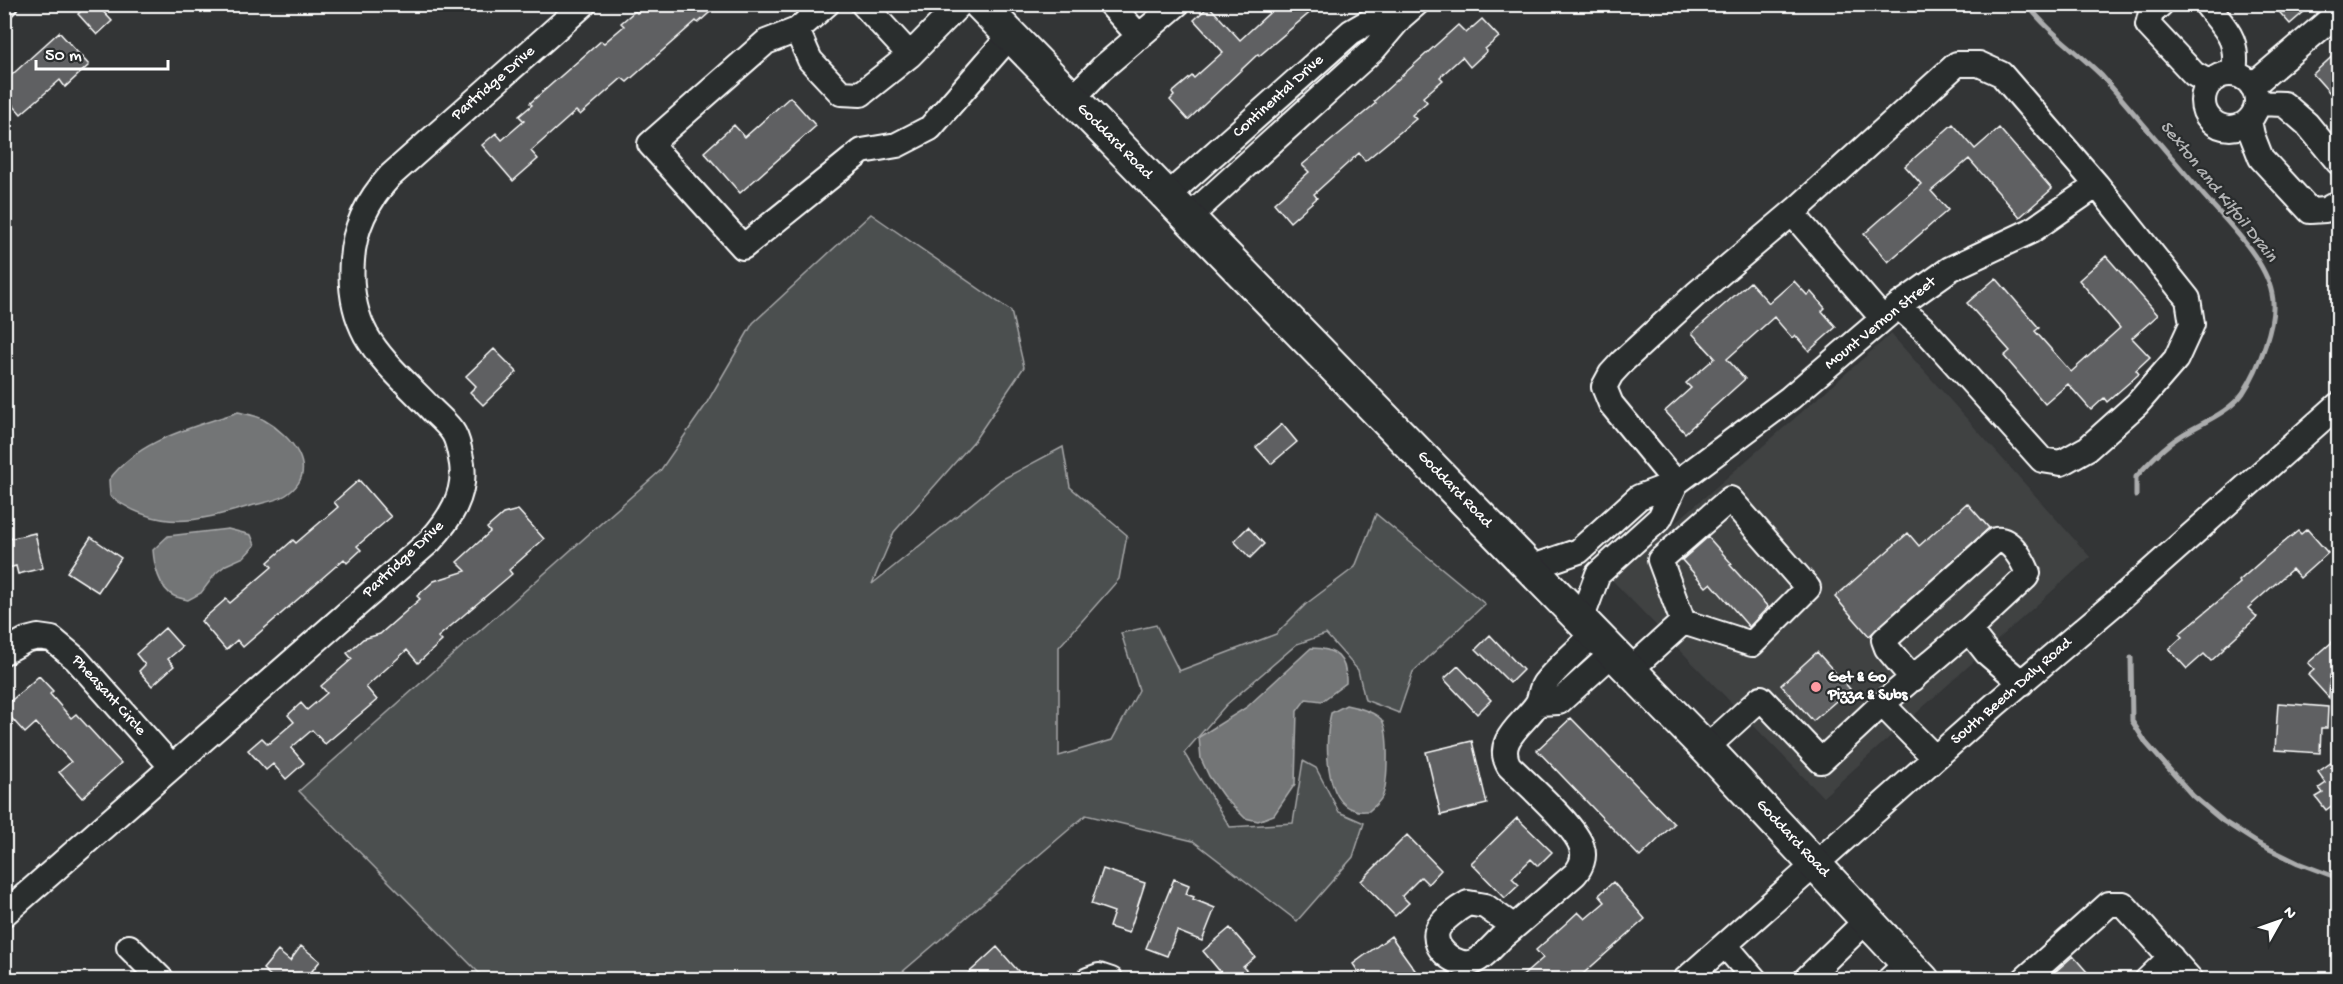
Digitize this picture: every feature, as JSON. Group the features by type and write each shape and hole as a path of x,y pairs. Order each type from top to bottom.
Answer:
{"main road":[{"name":"Goddard Road","path":"980,4 1071,100 1706,748 1867,920 1906,974"}],"street":[{"name":"Partridge Drive","path":"4,914 430,541 453,512 462,486 463,470 460,449 453,432 387,362 367,337 357,315 351,293 352,253 356,231 375,192 390,176 584,4"},
{"path":"826,4 797,30 766,42 650,144 743,247 862,152 897,145 930,128 1010,36"},
{"path":"863,4 910,55"},
{"path":"797,30 810,60 841,93 861,94 910,55 960,4"},
{"path":"1110,4 1140,37"},
{"path":"1071,100 1102,68 1177,4"},
{"path":"2161,4 2151,13 2148,25 2194,74 2210,83"},
{"path":"2206,4 2232,37 2236,60 2248,96 2252,135 2261,158 2310,211 2325,210 2338,202"},
{"name":"Continental Drive","path":"1167,196 1351,32 1372,20 1408,11"},
{"name":"Continental Drive","path":"1188,218 1374,49 1408,11"},
{"path":"2338,13 2248,96 2235,129 2218,126 2206,115 2203,98 2210,83 2221,76 2248,96 2284,104 2307,124 2338,162"},
{"path":"1676,483 1611,404 1604,387 1611,374 1696,294 1792,213 1957,64 1979,64 2001,74 2097,185 2188,298 2192,324 2176,359 2137,404 2088,448 2061,463 2042,460 1926,331 1890,312 1792,213"},
{"name":"Mount Vernon Street","path":"1530,568 1579,551 1639,497 1676,483 1790,398 1890,312 1950,269 2031,231 2097,185"},
{"name":"South Beech Daly Road","path":"1685,980 2338,405"},
{"name":"Mount Vernon Street","path":"1604,644 1598,574 1660,518 1676,483"},
{"path":"1514,927 1579,870 1583,854 1582,846 1575,833 1509,766 1505,758 1504,749 1507,740 1538,703 1558,702 1604,644 1683,622 1752,644 1808,588 1730,499 1660,560 1683,622"},
{"path":"1706,748 1761,698 1821,761 1882,704 1913,679 1969,630 2026,577 2028,573 2024,564 2007,542 2001,539 1996,540 1884,640 1887,648 1913,679"},
{"path":"1969,630 1987,653 2022,683"},
{"name":"Pheasant Circle","path":"4,652 26,640 38,637 52,639 76,659 172,767"},
{"path":"1882,704 1935,758"},
{"path":"2024,980 2109,904 2123,904 2191,980"},
{"path":"1805,980 1867,920"},
{"path":"1725,945 1755,980"},
{"path":"129,947 162,980"},
{"path":"2147,980 2171,957"},
{"path":"1088,980 1099,976 1111,980"}],"shaded area":[{"path":"871,214 1011,311 1024,367 974,441 894,532 872,584 1001,480 1063,447 1070,487 1127,535 1119,579 1059,647 1059,756 1112,740 1139,690 1121,633 1156,625 1179,671 1276,634 1306,604 1355,567 1376,514 1485,604 1413,672 1399,713 1365,700 1358,670 1326,634 1297,644 1226,705 1184,753 1230,827 1293,823 1303,761 1316,768 1339,812 1364,823 1353,857 1297,921 1193,841 1086,815 894,979 485,979 299,791 660,471 705,406 753,323"},
{"path":"1891,334 2090,557 1823,797 1611,579"},
{"path":"238,412 258,417 274,427 284,435 299,454 302,475 296,486 286,495 212,516 178,520 145,515 110,496 109,480 135,454 185,430"},
{"path":"228,529 251,535 255,545 244,557 226,565 216,573 201,593 188,600 169,593 158,576 153,550 168,536"},
{"path":"1311,648 1327,650 1338,656 1344,667 1346,683 1322,701 1306,699 1297,711 1295,784 1274,815 1258,821 1245,818 1223,796 1209,776 1201,759 1199,737 1247,707"},
{"path":"1346,705 1360,708 1381,719 1386,734 1387,757 1384,791 1378,803 1369,811 1357,811 1345,804 1337,795 1332,782 1328,752 1331,713"}],"building":[{"path":"88,4 96,4 112,21 97,35 78,14"},
{"path":"647,4 719,4 698,23 696,21 627,82 622,78 580,115 576,111 531,151 538,159 513,181 482,145 496,133 502,140 524,121 519,116 532,105 530,103 601,41 604,43 624,26 621,23 635,11 637,13"},
{"path":"1279,4 1320,4 1259,56 1258,54 1188,120 1170,100 1174,96 1172,93 1192,76 1194,78 1223,52 1194,20 1209,6 1240,40"},
{"path":"2272,4 2313,4 2290,24"},
{"path":"1482,19 1499,37 1485,49 1487,51 1470,67 1462,57 1440,77 1443,80 1423,97 1427,102 1412,115 1416,119 1365,161 1359,153 1314,194 1317,198 1290,222 1274,203 1309,172 1302,165 1376,103 1374,101 1458,25 1466,33"},
{"path":"59,32 89,65 65,87 60,80 21,114 4,95 4,82"},
{"path":"2338,51 2338,102 2313,74"},
{"path":"790,97 816,126 740,193 704,152 734,125 745,137"},
{"path":"1953,124 1975,149 1999,128 2052,189 2020,217 1969,159 1931,191 1948,210 1888,262 1864,234 1921,184 1905,166"},
{"path":"2106,256 2158,315 2132,338 2150,357 2136,370 2139,374 2107,402 2104,398 2091,410 2068,384 2045,404 2004,356 2010,351 1967,303 1996,278 2039,328 2035,331 2071,372 2120,328 2079,280"},
{"path":"1794,281 1807,295 1811,292 1825,308 1822,311 1836,327 1809,351 1795,335 1792,338 1774,317 1727,359 1745,379 1685,433 1665,411 1691,388 1686,383 1715,358 1692,333 1750,282 1769,303"},
{"path":"494,349 517,372 483,405 470,392 476,386 466,376"},
{"path":"1282,424 1297,442 1271,464 1256,447"},
{"path":"359,480 391,517 357,546 361,550 347,563 344,559 243,647 237,640 226,650 201,621 226,599 230,603 272,567 268,562 293,540 296,543 338,507 334,502"},
{"path":"1967,503 1989,528 1869,636 1835,597 1908,533 1919,546"},
{"path":"518,510 544,539 509,570 512,574 438,637 442,641 418,663 407,650 366,687 377,700 325,744 312,730 291,748 304,763 286,779 273,764 266,770 248,750 262,738 268,744 294,722 288,715 301,703 307,710 327,693 321,686 352,659 347,653 363,639 380,634 420,599 417,596 434,581 466,571 457,562 490,532 487,528 503,514"},
{"path":"1248,527 1264,544 1250,558 1234,541"},
{"path":"2307,529 2328,553 2300,578 2292,569 2248,608 2257,617 2224,649 2211,661 2204,654 2187,669 2169,649 2182,637 2179,634 2240,583 2239,581 2267,556 2298,531 2301,534"},
{"path":"35,533 43,568 18,574 16,566 8,568 4,556 4,540"},
{"path":"91,537 121,558 98,592 67,572"},
{"path":"1708,537 1768,607 1749,627 1711,583 1706,587 1682,560"},
{"path":"165,628 182,647 168,659 174,666 152,686 139,671 145,665 136,654"},
{"path":"1490,635 1523,670 1510,683 1476,649"},
{"path":"2338,637 2338,687 2330,676 2329,698 2308,675 2314,670 2308,663"},
{"name":"Get & Go Pizza & Subs","path":"1817,652 1850,689 1813,721 1781,685"},
{"path":"1458,666 1491,700 1477,714 1444,679"},
{"path":"39,676 53,691 50,694 71,718 76,714 121,763 82,798 59,772 71,762 36,723 25,733 4,710 4,707"},
{"path":"2278,703 2328,707 2327,728 2321,728 2320,753 2275,750"},
{"path":"1571,718 1674,824 1640,857 1537,750"},
{"path":"1472,741 1487,804 1441,815 1426,752"},
{"path":"2332,762 2338,771 2338,801 2326,810 2316,797 2323,793 2319,788 2326,783 2318,772"},
{"path":"1517,818 1552,852 1538,866 1531,859 1512,878 1519,885 1505,898 1471,863"},
{"path":"1407,835 1441,870 1428,884 1421,877 1402,896 1409,903 1395,916 1361,881"},
{"path":"1103,869 1145,883 1129,933 1109,927 1114,912 1091,904"},
{"path":"1174,879 1189,885 1186,894 1194,897 1193,899 1215,908 1202,941 1177,931 1167,956 1146,948"},
{"path":"1613,882 1645,919 1576,980 1518,980 1543,958 1536,950 1578,912 1585,919 1605,902 1599,895"},
{"path":"1230,928 1255,957 1243,967 1248,972 1239,980 1227,980 1203,951"},
{"path":"1391,936 1422,980 1364,980 1353,964"},
{"path":"301,946 320,961 312,971 323,980 275,980 263,969 278,951 290,961"},
{"path":"997,947 1026,980 961,980"},
{"path":"2073,956 2088,973 2081,980 2046,980"}],"waterway":[{"name":"Sexton and Kilfoil Drain","path":"2027,4 2053,32 2101,75 2231,225 2261,266 2272,294 2272,318 2265,345 2255,372 2243,393 2230,407 2179,437 2156,455 2136,477 2136,496"},
{"name":"Sexton and Kilfoil Drain","path":"2131,658 2132,721 2146,743 2193,796 2223,821 2259,844 2298,863 2338,878"}],"place":[{"name":"Get & Go Pizza & Subs","path":"1816,687"}]}
